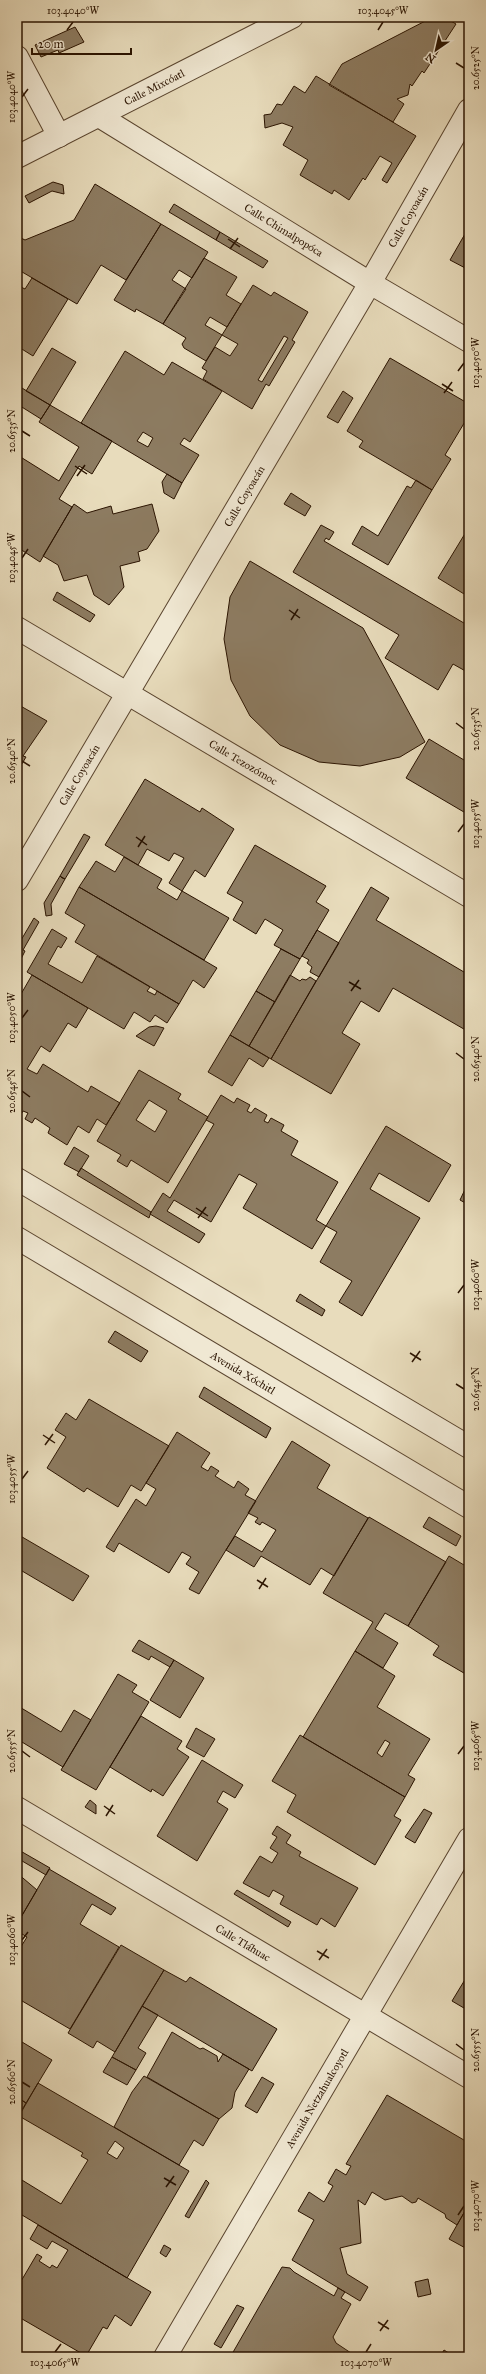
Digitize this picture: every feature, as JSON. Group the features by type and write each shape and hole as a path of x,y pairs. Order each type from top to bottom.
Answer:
{"street":[{"name":"Calle Mixcóatl","path":"17,157 292,17"},
{"path":"17,57 59,136"},
{"name":"Calle Coyoacán","path":"17,880 370,283 469,110"},
{"name":"Calle Chimalpopóca","path":"100,116 370,283 469,341"},
{"name":"Calle Tezozómoc","path":"17,628 469,896"},
{"path":"17,1179 469,1447"},
{"name":"Avenida Xóchitl","path":"17,1238 469,1507"},
{"name":"Calle Tláhuac","path":"17,1808 469,2077"},
{"name":"Avenida Netzahualcoyotl","path":"165,2357 469,1839"}],"building":[{"path":"433,17 444,17 456,24 424,73 422,71 412,86 410,84 408,95 397,99 404,104 393,122 329,85 342,64"},
{"path":"75,27 84,42 59,53 58,50 41,57 35,45"},
{"path":"316,76 416,136 387,183 382,180 392,163 380,156 365,180 363,178 349,200 334,190 332,194 300,175 308,160 283,145 293,127 282,123 265,128 264,115 271,114 277,104 282,105 294,86 305,93"},
{"path":"53,182 63,185 64,194 52,191 29,203 25,196"},
{"path":"95,184 161,224 126,280 101,265 77,304 17,269 17,236 25,240 74,220"},
{"path":"174,204 220,232 216,240 169,212"},
{"path":"161,224 208,252 192,278 179,270 172,280 186,289 163,324 136,309 135,312 114,300"},
{"path":"469,227 469,270 450,260"},
{"path":"220,232 268,261 263,268 216,240"},
{"path":"204,258 237,277 226,295 241,304 227,327 210,317 205,325 222,335 206,361 184,348 182,344 186,338 163,324"},
{"path":"32,278 68,299 33,356 17,346 17,285 25,289"},
{"path":"253,285 271,296 274,292 308,312 292,340 295,342 269,386 266,384 252,409 203,379 207,371 202,368 215,347 230,356 238,344 222,335","holes":["284,336 288,338 262,382 258,380"]},
{"path":"52,348 76,362 50,405 26,391"},
{"path":"125,351 164,375 172,362 222,391 190,442 184,438 180,444 199,455 182,483 81,423","holes":["143,432 153,438 148,447 137,441"]},
{"path":"390,358 469,404 469,415 445,455 451,459 432,490 359,447 363,441 347,431"},
{"path":"17,385 50,405 41,419 17,404"},
{"path":"343,391 353,398 338,423 327,417"},
{"path":"50,405 112,441 92,474 79,466 59,499 72,507 40,562 17,547 17,458 19,456 59,481 79,447 39,422"},
{"path":"167,474 182,483 174,499 164,493 162,482"},
{"path":"416,480 432,490 388,565 352,544 362,526 378,536 407,486 411,488"},
{"path":"291,493 311,506 305,516 284,504"},
{"path":"74,504 87,513 111,506 113,514 152,504 159,531 147,549 138,552 140,561 120,566 124,587 109,605 94,595 87,575 64,581 58,565 43,556"},
{"path":"321,525 334,532 329,540 326,538 324,541 469,626 469,673 453,664 438,690 385,658 399,635 293,572"},
{"path":"469,527 469,597 438,578"},
{"path":"250,561 363,628 425,742 400,757 360,766 319,762 280,745 250,716 231,680 224,639 230,597"},
{"path":"57,592 95,615 90,622 53,600"},
{"path":"17,704 47,721 23,756 26,757 17,772"},
{"path":"429,739 469,763 469,815 406,778"},
{"path":"145,779 200,812 202,808 234,829 205,877 195,870 182,891 169,883 184,858 174,853 169,861 147,849 138,865 105,845"},
{"path":"84,834 90,837 65,879 62,878 60,876"},
{"path":"255,845 326,886 316,902 329,910 300,959 274,945 283,930 265,919 256,934 233,920 243,902 227,893"},
{"path":"124,857 162,879 157,888 177,900 182,891 229,918 204,960 79,887 96,861 115,872"},
{"path":"60,876 65,879 51,904 52,915 46,916 44,903"},
{"path":"79,887 217,968 204,988 193,980 179,1004 75,942 85,925 65,913"},
{"path":"371,887 389,898 376,920 469,975 469,1032 393,988 379,1012 361,1001 342,1033 360,1044 331,1094 271,1059"},
{"path":"34,918 39,922 23,950 25,951 21,959 17,956 17,947"},
{"path":"52,929 67,938 61,948 58,946 48,964 82,983 97,956 150,987 147,991 155,995 157,991 179,1004 167,1023 155,1015 150,1022 134,1012 124,1029 27,972"},
{"path":"317,930 339,943 319,977 310,972 312,967 307,963 309,960 302,956"},
{"path":"281,949 300,959 275,1002 256,991"},
{"path":"32,975 88,1008 76,1028 68,1023 50,1052 41,1046 27,1069 37,1074 43,1064 88,1092 91,1086 120,1103 106,1125 97,1119 89,1133 78,1126 67,1145 48,1133 50,1128 35,1118 32,1123 25,1119 28,1113 23,1111 20,1116 17,1114 19,1101 17,1100 17,1001"},
{"path":"290,975 300,981 302,979 306,980 310,977 316,981 271,1059 249,1046"},
{"path":"256,991 275,1002 249,1046 230,1035"},
{"path":"156,1026 164,1028 154,1046 136,1036 149,1027"},
{"path":"230,1035 269,1058 263,1067 249,1058 232,1086 208,1072"},
{"path":"139,1070 181,1094 178,1099 208,1117 168,1183 131,1160 127,1167 117,1161 121,1155 97,1141","holes":["149,1100 167,1111 155,1132 136,1120"]},
{"path":"221,1095 234,1103 237,1098 250,1105 247,1111 251,1113 255,1108 267,1115 264,1121 268,1123 271,1118 284,1125 281,1131 298,1141 291,1155 338,1182 316,1220 326,1226 312,1249 243,1208 257,1184 239,1174 211,1222 174,1200 167,1211 205,1234 199,1243 150,1214 163,1193 170,1198 214,1124 206,1120"},
{"path":"386,1126 451,1165 429,1202 379,1173 370,1189 420,1218 362,1316 339,1302 352,1281 320,1262 337,1232 326,1226"},
{"path":"74,1147 89,1156 79,1172 64,1164"},
{"path":"81,1168 151,1212 149,1218 77,1175"},
{"path":"469,1181 469,1205 460,1200"},
{"path":"300,1294 325,1310 322,1316 296,1301"},
{"path":"115,1331 148,1351 141,1362 108,1342"},
{"path":"204,1387 271,1428 266,1438 199,1397"},
{"path":"89,1399 169,1446 141,1491 131,1485 118,1507 87,1488 84,1492 47,1468 66,1437 55,1430 66,1413 76,1420"},
{"path":"177,1432 210,1453 201,1467 208,1471 211,1466 219,1471 215,1476 234,1488 238,1481 249,1489 245,1495 256,1501 199,1594 189,1589 199,1572 186,1564 191,1557 182,1552 169,1573 119,1543 114,1552 106,1547 136,1499 146,1506 156,1489 146,1483"},
{"path":"292,1441 330,1465 317,1488 368,1518 334,1576 321,1568 310,1585 261,1556 254,1567 226,1550 235,1536 262,1552 276,1530 262,1522 260,1525 255,1522 258,1518 248,1513"},
{"path":"369,1517 446,1562 408,1626 385,1613 375,1629 398,1643 383,1668 355,1651 373,1622 323,1593"},
{"path":"429,1517 461,1536 456,1546 423,1527"},
{"path":"17,1534 89,1576 73,1601 17,1568"},
{"path":"449,1556 469,1568 469,1676 433,1655 439,1646 408,1626"},
{"path":"139,1640 174,1660 170,1667 151,1656 149,1660 132,1651"},
{"path":"355,1651 395,1676 377,1707 430,1739 408,1775 415,1779 405,1797 303,1737","holes":["385,1740 390,1743 382,1757 377,1753"]},
{"path":"174,1660 204,1678 180,1718 150,1700"},
{"path":"118,1674 137,1685 132,1692 149,1702 96,1790 61,1770"},
{"path":"18,1706 61,1732 74,1710 91,1720 63,1767 17,1739"},
{"path":"141,1716 182,1741 177,1749 189,1757 163,1796 152,1789 151,1792 110,1767"},
{"path":"196,1728 215,1739 204,1757 186,1747"},
{"path":"300,1735 405,1797 394,1816 401,1820 375,1865 287,1812 296,1795 272,1781"},
{"path":"202,1760 243,1785 235,1798 223,1791 217,1802 228,1809 197,1861 157,1836"},
{"path":"90,1800 96,1805 96,1814 85,1807"},
{"path":"424,1809 432,1813 415,1843 405,1837"},
{"path":"277,1826 291,1835 286,1843 301,1852 299,1856 358,1888 335,1927 321,1918 317,1925 280,1904 284,1896 273,1890 269,1897 243,1883 260,1856 272,1863 278,1853 270,1848 277,1837 272,1834"},
{"path":"17,1849 50,1868 46,1875 17,1858"},
{"path":"49,1869 116,1908 111,1915 92,1904 80,1924 119,1947 70,2029 17,1998 17,1953 27,1937 17,1931 17,1924"},
{"path":"17,1873 37,1890 17,1924"},
{"path":"237,1890 291,1922 288,1927 234,1894"},
{"path":"121,1945 164,1970 115,2052 97,2041 93,2048 68,2033"},
{"path":"164,1970 186,1982 190,1977 277,2029 252,2071 142,2006"},
{"path":"469,1973 469,2011 452,2001"},
{"path":"142,2006 158,2015 138,2048 146,2053 136,2070 112,2057"},
{"path":"172,2032 200,2049 203,2048 217,2056 218,2062 223,2054 249,2069 235,2092 232,2108 219,2119 147,2077"},
{"path":"17,2039 52,2060 26,2103 17,2097"},
{"path":"112,2057 136,2070 127,2085 103,2072"},
{"path":"144,2076 219,2119 203,2146 194,2140 179,2165 114,2127 132,2092"},
{"path":"262,2077 274,2084 257,2113 245,2106"},
{"path":"38,2083 189,2171 127,2278 17,2212 17,2177 61,2204 88,2160 81,2156 83,2153 19,2116","holes":["115,2141 124,2148 117,2159 107,2153"]},
{"path":"387,2095 469,2143 469,2204 457,2225 446,2218 445,2214 418,2198 416,2202 412,2203 402,2196 385,2200 372,2192 365,2205 358,2200 361,2243 340,2248 347,2274 368,2287 360,2301 292,2260 314,2220 298,2211 309,2192 324,2202 333,2186 328,2183 336,2169 346,2175 351,2166 346,2164"},
{"path":"17,2097 26,2103 17,2118"},
{"path":"206,2180 209,2183 189,2218 185,2216"},
{"path":"469,2204 469,2250 449,2239"},
{"path":"38,2225 151,2292 131,2326 115,2315 107,2329 103,2327 86,2356 17,2316 17,2288 37,2254 42,2257 39,2261 50,2268 52,2265 57,2268 68,2250 52,2241 47,2249 30,2239"},
{"path":"164,2245 171,2249 166,2257 160,2253"},
{"path":"282,2267 290,2268 294,2272 334,2296 338,2288 345,2292 341,2298 351,2304 333,2337 336,2343 357,2357 237,2357 232,2354"},
{"path":"428,2279 431,2294 418,2297 415,2282"},
{"path":"237,2305 244,2308 221,2348 214,2344"},
{"path":"444,2350 455,2357 440,2357"}]}
